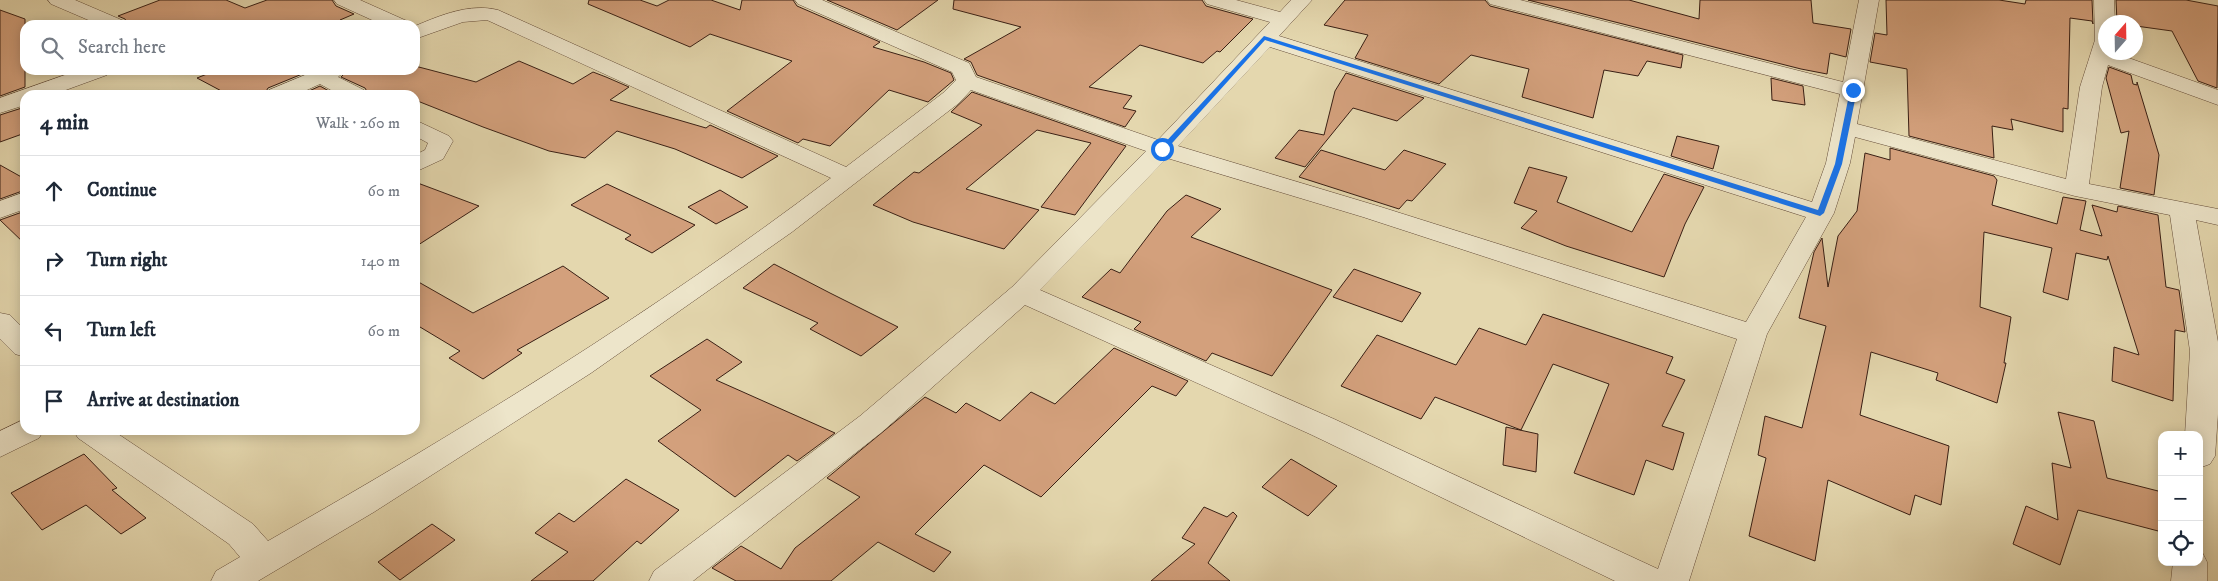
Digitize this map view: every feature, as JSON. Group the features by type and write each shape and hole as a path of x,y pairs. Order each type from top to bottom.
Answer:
{"street":[{"path":"58,0 105,20"},
{"path":"344,0 387,20"},
{"path":"805,0 961,68 967,82 1162,149 1372,212 1576,279 1753,334"},
{"path":"1214,0 1273,29 1820,213"},
{"path":"667,581 871,424 1022,293 1162,149 1302,0"},
{"path":"1497,0 1853,90"},
{"path":"1671,581 1753,334 1820,213 1838,164 1869,0"},
{"path":"2104,0 2104,15"},
{"path":"420,28 452,18 472,6 848,177"},
{"path":"2075,188 2079,175 2091,87 2101,60"},
{"path":"2113,60 2218,98"},
{"path":"45,90 85,75"},
{"path":"289,90 323,75"},
{"path":"331,75 350,90"},
{"path":"230,581 362,502 581,366 784,227 951,98 967,82"},
{"path":"0,106 20,99"},
{"path":"1846,128 2075,188 2218,217"},
{"path":"420,130 441,141 435,154 420,163"},
{"path":"0,210 20,202"},
{"path":"2182,210 2212,353 2205,386 2201,431"},
{"path":"1022,293 1323,427 1649,581"},
{"path":"0,322 20,342"},
{"path":"0,445 20,434"},
{"path":"96,435 241,534 264,560"},
{"path":"2189,581 2190,566"}],"building":[{"path":"160,0 226,0 245,8 267,0 332,0 336,6 354,14 340,20 126,20 118,16"},
{"path":"589,0 640,0 657,6 669,0 711,0 740,10 742,0 793,0 797,6 880,42 873,47 924,62 951,73 954,80 928,102 889,90 830,146 803,139 798,143 727,111 792,61 710,34 690,47 588,4"},
{"path":"827,0 938,0 897,30"},
{"path":"954,0 1202,0 1206,6 1253,19 1220,52 1217,51 1203,63 1140,45 1089,87 1132,96 1123,108 1136,111 1125,127 977,75 971,62 964,59 1021,27 953,9"},
{"path":"1345,0 1485,0 1490,6 1683,55 1681,68 1647,61 1638,76 1604,70 1593,118 1522,97 1529,69 1471,55 1439,84 1355,58 1368,35 1324,25"},
{"path":"1528,0 1629,0 1699,19 1700,0 1811,0 1813,23 1851,29 1846,57 1830,53 1827,74"},
{"path":"1886,0 1999,0 2025,4 2026,0 2092,0 2093,24 2092,21 2070,18 2068,109 2063,108 2063,132 2011,119 2013,130 1992,126 1994,158 1909,136 1907,69 1870,62 1875,33 1887,35"},
{"path":"2116,0 2186,0 2218,6 2217,88 2198,81 2172,31 2143,27 2143,15 2117,15"},
{"path":"0,10 25,19 20,20 20,75 25,75 25,87 0,96"},
{"path":"519,61 573,84 593,72 629,87 610,100 706,128 710,125 778,156 742,178 675,149 617,131 585,158 549,151 420,102 420,90 366,90 341,77 343,75 420,75 420,67 476,82"},
{"path":"2109,67 2131,75 2133,84 2137,85 2137,82 2159,155 2154,195 2120,188 2129,131 2121,133 2106,78"},
{"path":"1346,73 1424,98 1397,121 1353,108 1305,167 1275,158 1299,130 1324,135 1335,91"},
{"path":"204,75 300,75 267,90 220,90 197,78"},
{"path":"1771,78 1803,86 1805,105 1772,100"},
{"path":"320,86 327,90 311,90"},
{"path":"972,92 1126,146 1075,215 1041,207 1091,143 1037,130 966,189 1039,210 1004,249 913,222 873,205 914,172 919,173 982,125 951,112"},
{"path":"20,109 20,135 0,142 0,115"},
{"path":"1677,136 1719,146 1713,169 1671,156"},
{"path":"1890,148 1994,176 1997,180 1992,205 2057,224 2063,197 2086,201 2080,230 2102,236 2092,205 2117,212 2118,206 2158,215 2166,287 2179,290 2185,332 2175,330 2173,401 2112,381 2114,347 2139,355 2108,256 2107,260 2076,253 2068,300 2043,292 2052,248 1984,232 1980,307 2011,317 2004,363 2006,363 1997,403 1936,380 1938,373 1871,352 1860,415 1949,446 1941,505 1915,495 1910,515 1828,480 1815,561 1749,536 1766,458 1758,455 1765,416 1802,428 1826,326 1799,318 1814,252 1822,238 1828,287 1838,236 1857,211 1865,153 1890,160"},
{"path":"1321,150 1385,170 1404,150 1446,164 1412,201 1407,200 1399,209 1299,177"},
{"path":"0,165 20,176 20,192 0,199"},
{"path":"1529,167 1567,177 1557,202 1632,232 1664,174 1704,187 1685,224 1664,277 1566,246 1521,228 1537,211 1514,203"},
{"path":"420,184 479,206 420,244"},
{"path":"607,184 695,225 652,253 625,239 631,235 571,205"},
{"path":"720,190 748,207 716,224 688,207"},
{"path":"1186,195 1221,209 1191,237 1332,290 1272,376 1212,353 1206,361 1134,329 1141,322 1082,297 1111,269 1120,273 1167,211"},
{"path":"20,213 20,239 0,220"},
{"path":"774,264 898,327 861,356 810,329 818,323 743,288"},
{"path":"563,266 609,298 517,350 522,353 483,379 449,358 460,351 420,327 420,283 473,313"},
{"path":"1354,269 1421,293 1402,322 1333,297"},
{"path":"1543,314 1673,357 1666,373 1685,380 1662,426 1684,433 1673,470 1646,460 1634,495 1574,473 1609,384 1553,364 1521,430 1435,397 1421,419 1341,386 1377,335 1456,365 1479,328 1526,345"},
{"path":"707,339 742,362 716,380 835,433 797,461 788,455 735,497 658,441 701,410 650,376"},
{"path":"1114,348 1188,381 1176,396 1152,386 1041,497 984,465 915,534 951,552 934,572 878,542 831,581 736,581 712,568 741,546 781,569 795,548 860,497 827,478 925,397 956,413 966,403 1000,421 1031,392 1055,404"},
{"path":"2058,412 2094,421 2107,478 2158,491 2158,531 2078,510 2060,565 2013,544 2026,506 2058,520 2052,463 2071,468"},
{"path":"1506,427 1538,434 1536,472 1503,465"},
{"path":"84,454 117,488 112,490 146,518 121,534 86,505 42,530 11,493"},
{"path":"1291,459 1337,486 1308,516 1262,487"},
{"path":"626,479 679,510 641,544 637,541 593,581 531,581 568,552 535,533 559,513 574,522"},
{"path":"1204,507 1227,517 1233,512 1237,516 1208,563 1230,581 1151,581 1195,544 1182,538"},
{"path":"432,524 455,540 400,580 378,562"}],"route":[{"path":"1162,149 1264,38 1820,213 1838,164 1853,90"}]}
